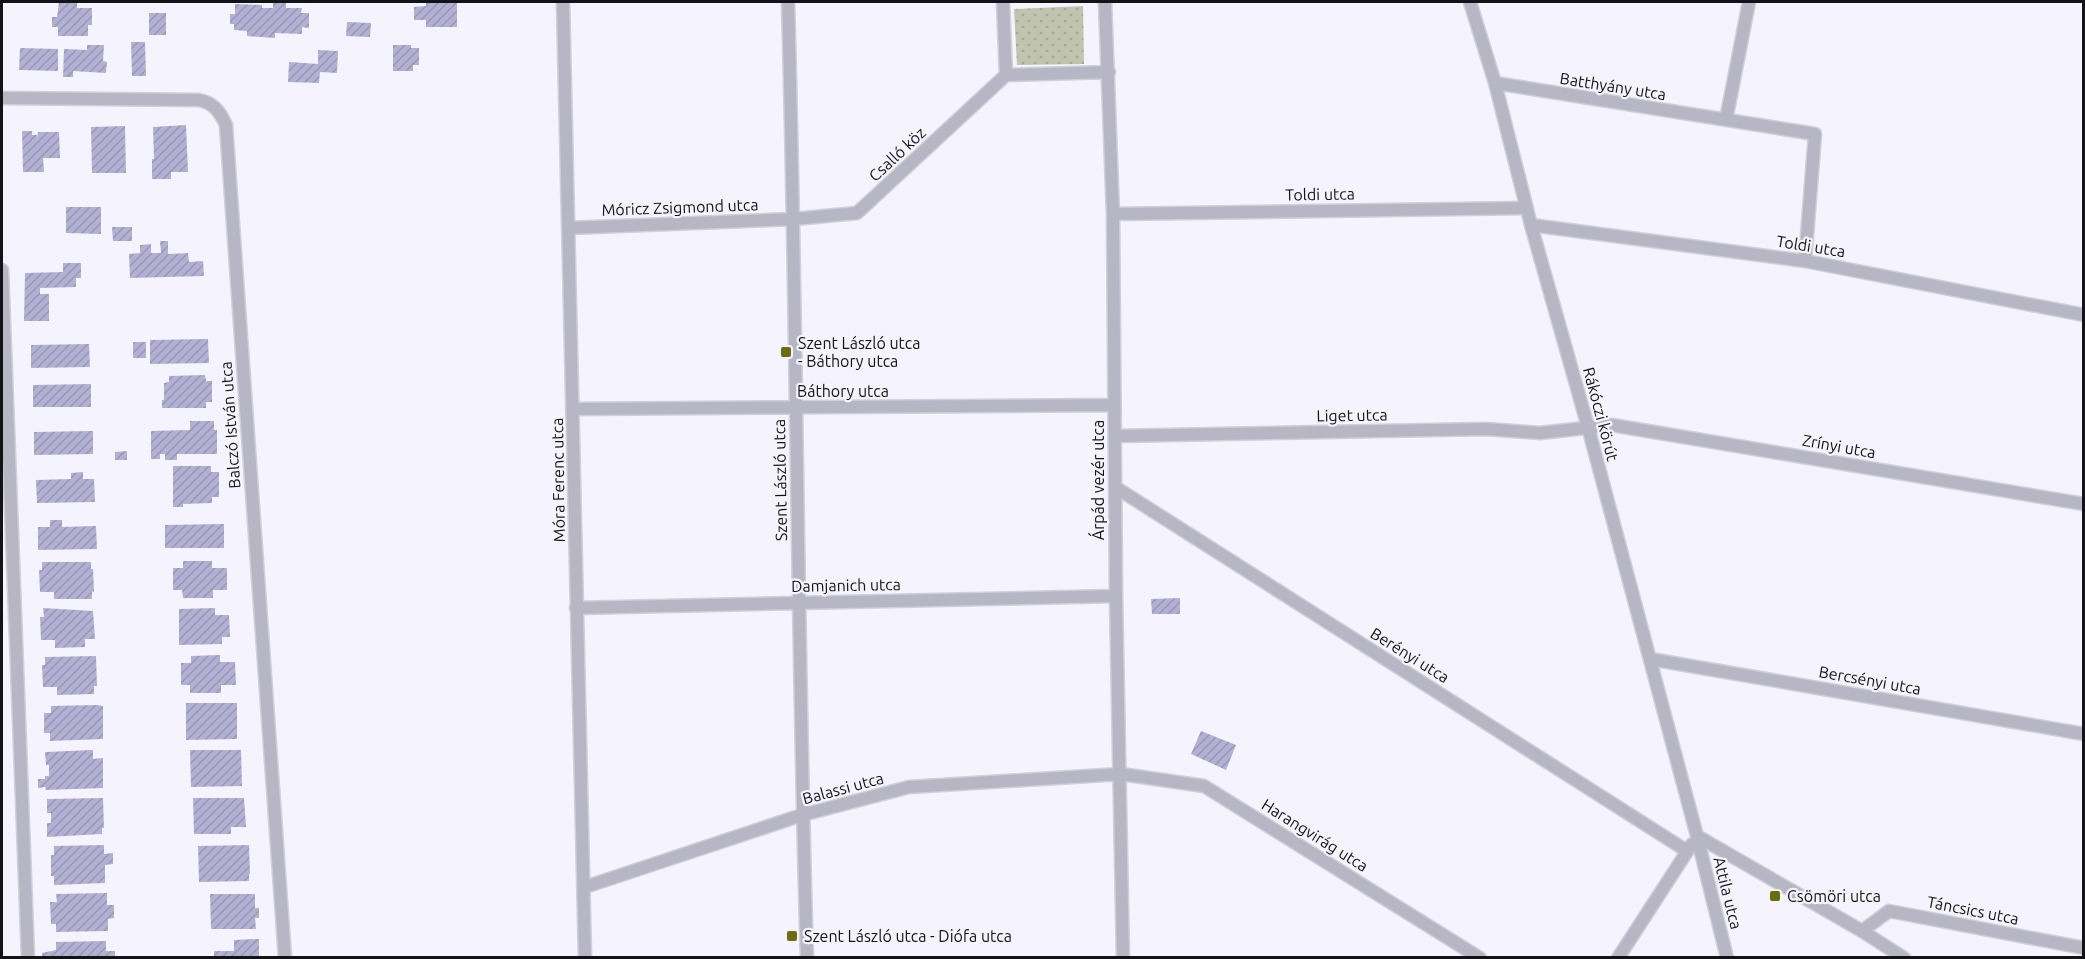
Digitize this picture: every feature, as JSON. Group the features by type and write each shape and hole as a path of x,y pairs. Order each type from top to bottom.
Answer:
{"street":[{"name":"Móra Ferenc utca","path":"562,2 585,957"},
{"name":"Szent László utca","path":"788,2 794,219 802,815 807,957"},
{"path":"1003,2 1006,75 1109,72"},
{"name":"Árpád vezér utca","path":"1105,2 1113,214 1116,596 1123,957"},
{"name":"Rákóczi körút","path":"1470,2 1495,83 1531,225 1588,427 1697,836"},
{"path":"1726,120 1749,2"},
{"name":"Csalló köz","path":"794,219 857,213 1006,75"},
{"name":"Batthyány utca","path":"1495,83 1815,134 1805,261"},
{"name":"Balczó István utca","path":"2,98 199,100 208,102 214,107 226,125 285,957"},
{"name":"Toldi utca","path":"1113,214 1527,208"},
{"name":"Móricz Zsigmond utca","path":"568,228 794,219"},
{"name":"Toldi utca","path":"1531,225 1805,261 2084,315"},
{"path":"2,270 28,957"},
{"name":"Báthory utca","path":"573,409 1114,405"},
{"name":"Zrínyi utca","path":"1588,427 1612,425 2084,504"},
{"name":"Liget utca","path":"1116,436 1486,429 1539,433 1588,427"},
{"name":"Berényi utca","path":"1115,487 1687,851"},
{"name":"Damjanich utca","path":"576,608 1116,596"},
{"name":"Bercsényi utca","path":"1650,659 2084,734"},
{"name":"Balassi utca","path":"585,887 802,815 909,787 1121,774"},
{"name":"Harangvirág utca","path":"1121,774 1204,786 1480,957"},
{"path":"1618,957 1697,836 1904,957"},
{"name":"Attila utca","path":"1697,836 1727,957"},
{"name":"Táncsics utca","path":"1862,931 1889,911 2084,948"}],"green space":[{"path":"1083,6 1084,64 1017,65 1014,9"}],"building":[{"path":"59,2 77,2 77,8 92,8 92,25 88,25 88,36 58,36 58,27 52,27 52,17 57,17"},
{"path":"273,2 286,2 286,8 302,8 301,13 309,13 309,28 302,27 302,34 275,33 275,38 247,36 247,31 234,30 234,24 230,24 230,14 235,14 235,4 262,5 262,8 273,8"},
{"path":"426,2 457,2 457,27 426,27 426,20 414,20 414,7 426,6"},
{"path":"149,13 166,13 166,35 149,35"},
{"path":"347,22 371,23 370,37 346,36"},
{"path":"131,42 145,42 146,76 132,76"},
{"path":"87,45 104,45 103,61 107,62 106,73 73,71 73,77 63,77 64,49 87,50"},
{"path":"393,45 411,45 411,48 419,48 419,65 413,65 413,71 393,71"},
{"path":"20,48 58,49 58,71 19,70"},
{"path":"318,50 338,51 337,73 320,72 319,83 288,82 289,62 318,64"},
{"path":"186,125 188,172 171,172 171,179 152,179 153,127"},
{"path":"125,126 126,173 92,173 91,127"},
{"path":"22,131 32,131 32,135 37,135 37,139 38,132 59,132 60,158 43,158 44,172 23,172"},
{"path":"66,207 101,207 101,234 66,233"},
{"path":"112,227 132,227 132,241 113,241"},
{"path":"160,241 168,241 168,254 188,253 189,262 203,261 204,276 130,278 129,254 140,253 140,245 151,244 151,253 161,253"},
{"path":"63,263 81,263 81,278 76,278 76,287 40,288 40,294 49,294 49,321 24,321 25,273 63,272"},
{"path":"208,339 209,363 150,364 150,340"},
{"path":"133,342 146,342 146,358 133,358"},
{"path":"89,344 90,367 31,368 31,345"},
{"path":"205,375 206,381 212,381 212,402 206,402 206,408 162,408 164,383 169,382 169,376"},
{"path":"91,384 91,407 33,407 33,385"},
{"path":"190,421 214,421 214,430 217,430 217,454 177,454 177,460 165,460 165,454 160,454 160,459 151,459 151,431 190,430"},
{"path":"93,431 93,454 34,455 34,432"},
{"path":"127,451 127,460 115,460 115,452"},
{"path":"173,466 211,466 211,472 219,472 219,497 212,497 212,503 183,504 183,507 173,507"},
{"path":"83,472 83,479 94,479 95,502 37,503 36,480 71,479 71,473"},
{"path":"50,520 62,520 62,527 96,526 97,549 38,550 38,527 50,527"},
{"path":"224,524 224,548 165,548 165,525"},
{"path":"183,561 212,561 212,568 227,568 227,590 213,590 213,598 183,598 182,590 173,590 173,568 183,568"},
{"path":"42,562 91,562 94,592 92,591 92,599 54,599 54,592 40,592 39,570 42,570"},
{"path":"1180,598 1180,614 1152,614 1151,599"},
{"path":"43,608 93,611 95,639 85,639 85,647 55,648 55,640 41,640 40,617 44,617"},
{"path":"215,608 215,615 229,615 230,637 222,637 222,644 179,645 179,609"},
{"path":"220,655 220,662 235,662 236,685 221,685 221,693 190,693 190,685 181,685 181,663 191,663 191,656"},
{"path":"96,656 97,686 94,686 94,694 57,695 57,687 43,687 42,665 45,665 45,657"},
{"path":"186,703 237,703 237,739 186,740"},
{"path":"51,706 103,706 103,739 50,741 50,733 44,733 44,713 51,713"},
{"path":"1201,731 1236,745 1226,770 1191,754"},
{"path":"93,750 93,759 103,758 103,788 46,790 45,787 38,788 38,779 45,779 45,776 49,776 49,765 46,765 45,752"},
{"path":"190,750 241,750 242,786 191,787"},
{"path":"103,798 104,828 102,828 102,834 47,837 47,823 51,823 51,813 47,813 47,799"},
{"path":"193,798 244,798 246,827 231,827 231,834 194,834"},
{"path":"104,845 104,854 113,853 113,864 105,865 105,883 54,885 54,876 51,876 51,855 54,855 54,846"},
{"path":"249,845 249,881 199,882 198,846"},
{"path":"107,893 107,905 114,905 114,918 108,919 108,931 56,932 56,924 51,924 50,902 57,902 56,894"},
{"path":"210,894 255,894 255,908 259,908 259,918 255,918 256,929 211,929"},
{"path":"259,939 259,958 214,958 214,951 234,951 234,940"},
{"path":"106,941 106,951 115,951 115,958 42,958 42,953 56,950 56,942"}],"place":[{"name":"Szent László utca - Báthory utca","path":"786,352"},
{"name":"Csömöri utca","path":"1775,896"},
{"name":"Szent László utca - Diófa utca","path":"792,936"}]}
